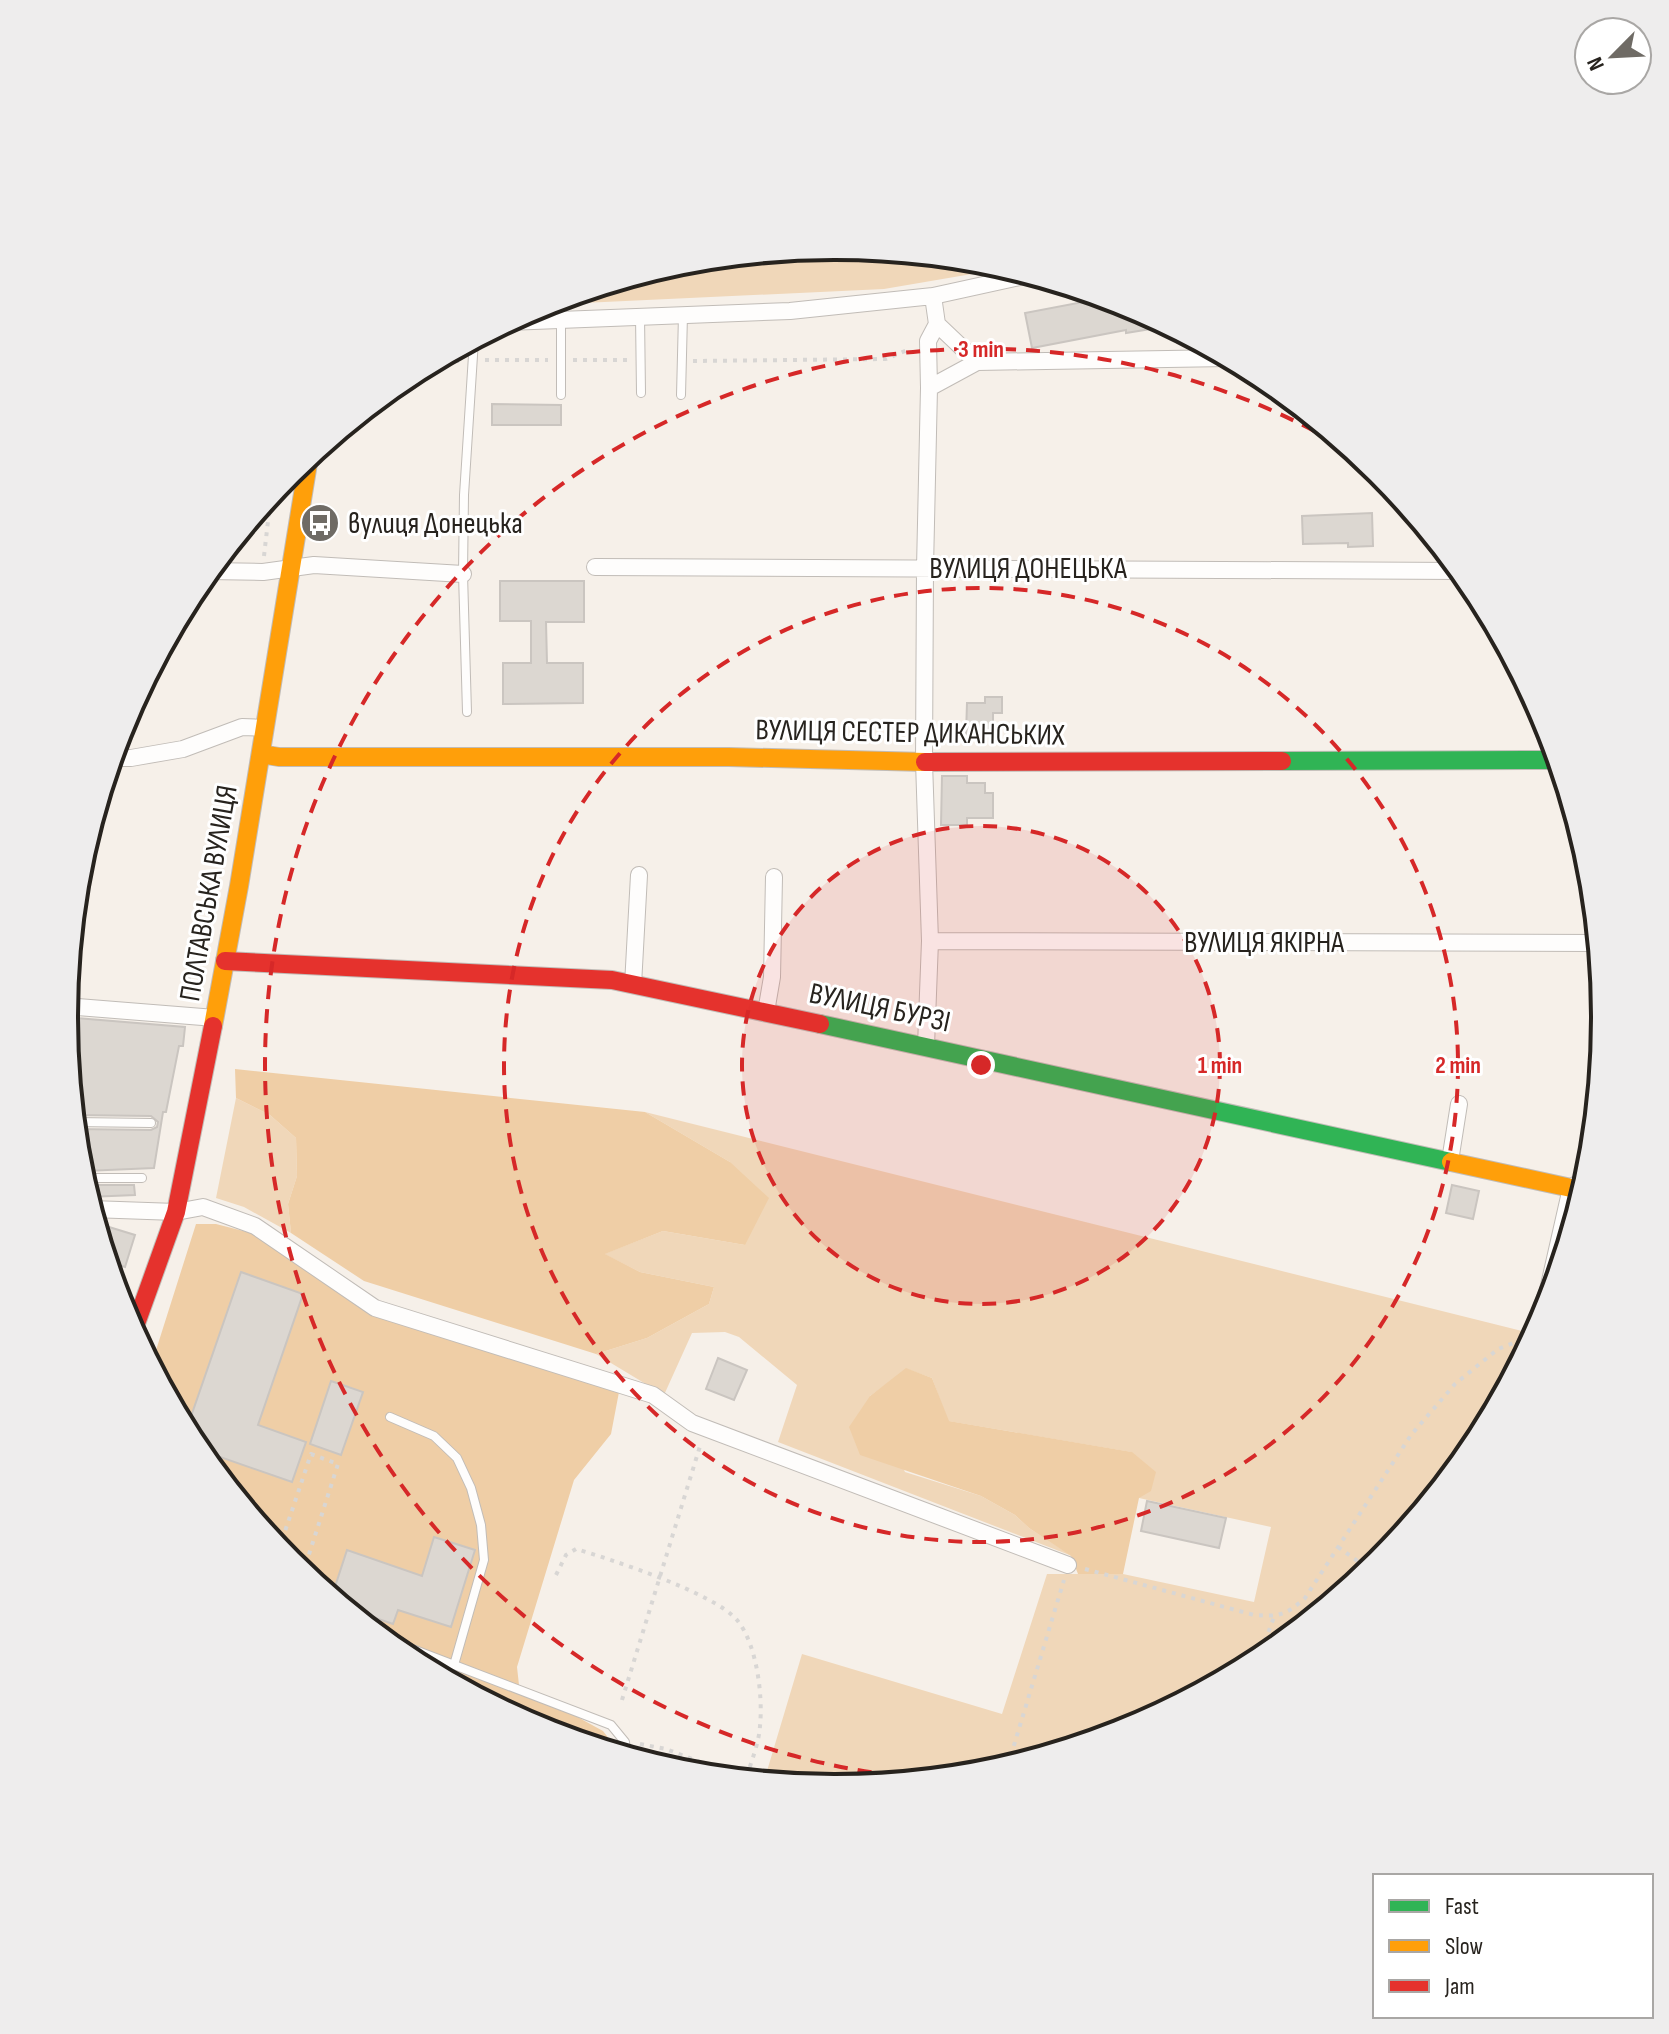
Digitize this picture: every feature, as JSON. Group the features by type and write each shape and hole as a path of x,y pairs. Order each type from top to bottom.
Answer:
{"street":[{"path":"540,320 790,311 933,296 1005,280"},
{"path":"926,1046 930,941 924,762 925,568 928,341 937,324 933,296"},
{"path":"937,324 977,362"},
{"path":"929,388 977,362 1206,358"},
{"name":"ПОЛТАВСЬКА ВУЛИЦЯ","path":"139,1314 176,1212 215,1018 306,476"},
{"path":"223,571 263,572 314,565 463,574"},
{"name":"ВУЛИЦЯ ДОНЕЦЬКА","path":"595,567 1446,571"},
{"path":"124,758 183,749 242,727 265,728"},
{"name":"ВУЛИЦЯ СЕСТЕР ДИКАНСЬКИХ","path":"261,754 279,757 729,757 924,762 1546,760"},
{"path":"633,985 639,875"},
{"name":"ВУЛИЦЯ БУРЗІ","path":"766,1012 772,977 774,877"},
{"name":"ВУЛИЦЯ ЯКІРНА","path":"930,941 1587,943"},
{"name":"ВУЛИЦЯ БУРЗІ","path":"225,961 612,980 1571,1188"},
{"path":"78,1007 215,1018"},
{"path":"1450,1161 1459,1104"},
{"path":"103,1209 176,1212 203,1207 255,1226 375,1308 653,1395 692,1423 706,1429 1068,1565"}],"lane":[{"path":"681,395 683,315"},
{"path":"640,316 641,393"},
{"path":"561,319 561,395"},
{"path":"467,712 464,495 473,353"},
{"path":"85,1122 151,1123"},
{"path":"96,1178 142,1178"},
{"path":"390,1417 434,1436 457,1458 471,1488 481,1525 484,1560 454,1665"},
{"path":"430,1656 611,1725 625,1742"}],"path":[{"path":"263,572 269,515"},
{"path":"188,991 189,975"},
{"path":"1012,1752 1068,1565 1254,1615 1274,1617 1289,1613 1305,1598 1411,1435 1455,1384 1498,1349 1518,1341"},
{"path":"622,1700 706,1429"},
{"path":"284,1535 311,1454 338,1464 307,1559"},
{"path":"1338,1547 1359,1562"},
{"path":"556,1575 566,1555 576,1549 622,1562 723,1607 739,1622 750,1644 761,1699 760,1729 748,1768"},
{"path":"1266,1638 1274,1617"},
{"path":"625,1742 666,1749 696,1761"}],"shaded area":[{"path":"785,262 884,262 974,274 884,289 586,303 687,275"},
{"path":"235,1069 645,1112 730,1162 769,1198 745,1245 663,1231 605,1254 640,1272 714,1287 709,1304 647,1338 596,1354 364,1281 291,1233 288,1204 297,1176 296,1138 270,1115 236,1098"},
{"path":"236,1098 270,1115 296,1138 297,1176 288,1204 291,1233 244,1207 216,1198"},
{"path":"645,1112 1522,1331 1490,1395 1464,1437 1403,1516 1333,1586 1255,1646 1213,1672 1124,1716 1030,1748 982,1759 884,1772 834,1774 767,1770 802,1654 1002,1714 1047,1574 1123,1574 1254,1602 1271,1527 1139,1498 1131,1452 948,1421 932,1378 907,1369 870,1396 905,1472 981,1496 1015,1515 1072,1556 778,1442 797,1385 739,1337 725,1332 692,1333 664,1395 596,1354 647,1338 709,1304 714,1287 640,1272 604,1254 663,1231 745,1245 730,1162"},
{"path":"196,1224 216,1224 259,1235 345,1296 619,1392 611,1434 574,1480 517,1667 519,1685 603,1731 609,1739 545,1716 456,1672 414,1646 336,1586 266,1516 234,1478 179,1395 156,1351"},
{"path":"906,1368 932,1378 949,1421 1132,1452 1156,1472 1151,1491 1139,1498 1123,1574 1078,1574 1071,1556 1015,1515 981,1496 860,1455 849,1427 870,1396"}],"building":[{"path":"1081,302 1148,329 1126,333 1126,330 1032,348 1025,313"},
{"path":"492,404 561,405 561,425 492,425"},
{"path":"1372,513 1373,546 1303,544 1302,516"},
{"path":"500,581 584,581 584,622 546,622 547,663 583,663 583,703 503,704 503,663 531,663 531,621 500,621"},
{"path":"985,697 1002,697 1002,713 993,713 993,735 966,735 967,703 985,703"},
{"path":"942,776 967,776 967,783 985,783 985,793 993,793 993,818 967,818 967,825 941,825"},
{"path":"78,1018 185,1027 166,1112 163,1112 154,1168 94,1171 86,1129 151,1130 157,1127 158,1122 151,1116 84,1115"},
{"path":"98,1185 134,1185 135,1195 100,1196"},
{"path":"1452,1185 1479,1191 1473,1219 1446,1213"},
{"path":"108,1227 135,1235 125,1267 120,1265"},
{"path":"241,1272 303,1294 258,1425 306,1442 292,1482 219,1457 191,1415"},
{"path":"718,1358 747,1370 734,1400 706,1389"},
{"path":"331,1381 363,1392 341,1455 310,1444"},
{"path":"1147,1501 1226,1518 1219,1548 1141,1531"},
{"path":"434,1537 475,1550 451,1627 398,1610 393,1624 375,1618 335,1585 347,1550 422,1576"}],"traffic: fast":[{"path":"1282,761 1546,760"},
{"path":"820,1024 1451,1162"}],"traffic: slow":[{"path":"213,1026 306,477"},
{"path":"261,754 279,757 729,757 925,762"},
{"path":"1451,1162 1571,1188"}],"traffic: jam":[{"path":"925,762 1282,761"},
{"path":"225,961 612,980 820,1024"},
{"path":"139,1314 176,1212 213,1026"}],"place":[{"name":"вулиця Донецька","path":"320,523"}]}
